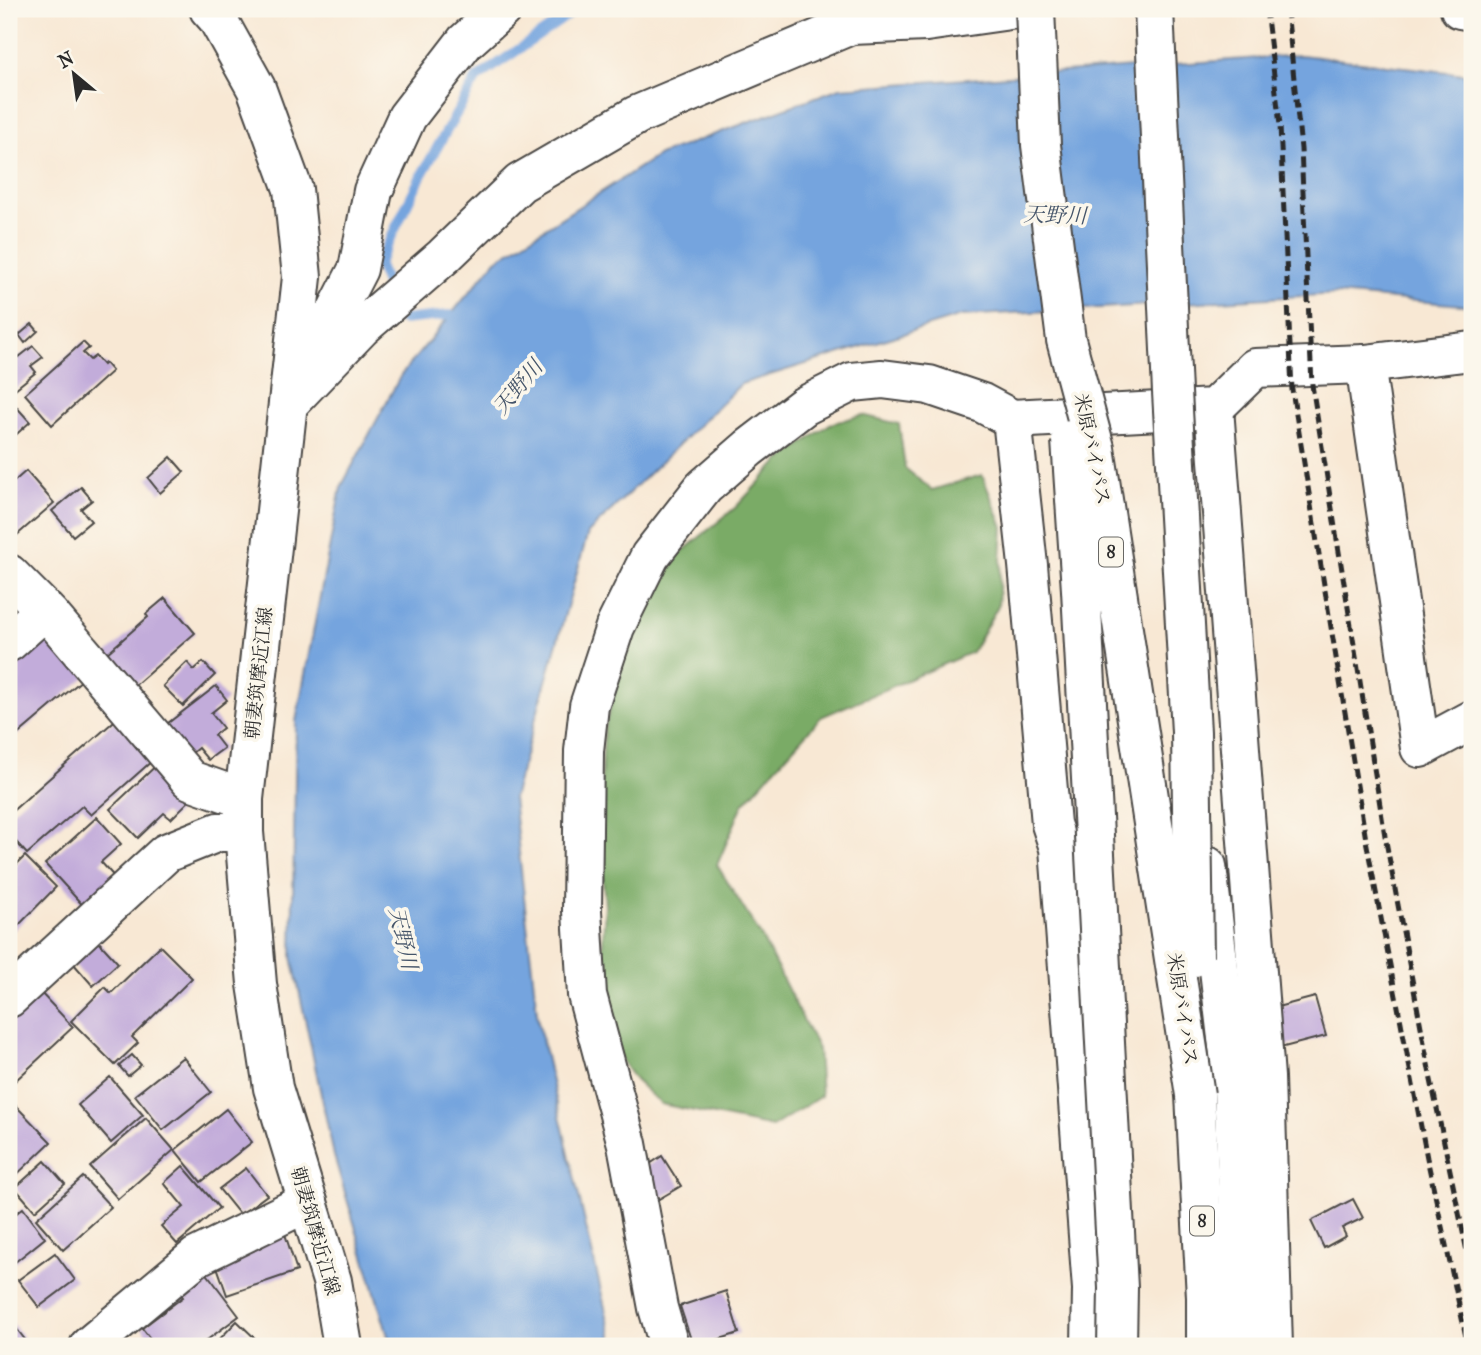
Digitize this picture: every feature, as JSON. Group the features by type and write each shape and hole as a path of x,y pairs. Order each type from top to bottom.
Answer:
{"main road":[{"name":"朝妻筑摩近江線","path":"209,9 256,88 293,189 302,277 244,816 257,984 273,1087 332,1281 343,1346"},
{"path":"289,403 358,269 373,191 407,117 465,43 502,9"},
{"path":"289,403 361,328 444,256 520,183 637,115 851,25 930,15 1017,9"},
{"name":"米原バイパス","path":"1035,9 1041,145 1066,340 1095,448 1195,1096"},
{"name":"米原バイパス","path":"1154,9 1191,732 1195,1096 1206,1297 1206,1346"},
{"path":"1460,9 1472,10"},
{"path":"1066,340 1116,1247 1118,1346"},
{"path":"669,1346 658,1308 627,1144 587,995 582,911 584,751 589,705 615,627 650,556 704,487 804,406 852,382 882,379 929,385 982,402 1012,419 1214,408 1255,368 1364,364 1472,351"},
{"path":"1364,364 1420,748 1472,719"},
{"path":"1214,408 1265,1077 1273,1346"},
{"path":"1012,419 1051,824 1059,848 1091,1289 1091,1346"},
{"path":"9,574 45,610 190,780 244,816 218,832 166,853 9,998"},
{"path":"9,642 45,610"},
{"path":"1191,732 1233,1090 1243,1299 1242,1346"},
{"path":"89,1346 196,1257 309,1202"}],"green space":[{"path":"862,415 899,424 905,468 932,490 982,475 1003,527 998,606 972,652 821,717 743,804 717,865 762,938 818,1049 821,1096 772,1127 661,1104 635,1080 621,1060 600,989 605,906 599,827 604,730 622,663 672,560 736,507 779,461 830,424"}],"water":[{"name":"天野川","path":"1301,55 1472,75 1472,306 1337,294 961,316 741,384 588,533 513,798 538,1022 614,1346 391,1346 334,1156 292,957 296,721 341,487 401,375 496,260 659,155 840,88"}],"building":[{"path":"32,324 38,331 25,343 19,335"},
{"path":"83,342 89,348 83,353 90,360 95,356 112,371 52,425 25,394"},
{"path":"9,344 19,357 33,346 43,357 31,366 36,372 9,394"},
{"path":"13,403 30,422 9,441 9,406"},
{"path":"171,457 184,472 160,493 148,478"},
{"path":"26,471 54,503 9,542 9,486"},
{"path":"81,487 92,500 81,509 91,521 73,536 52,511"},
{"path":"165,598 195,633 134,686 106,654"},
{"path":"51,630 89,674 9,742 9,667"},
{"path":"187,662 194,670 203,662 215,675 183,706 163,686"},
{"path":"216,686 227,700 211,713 223,728 214,735 224,748 208,760 198,748 187,757 163,727"},
{"path":"121,715 153,760 91,815 82,806 27,854 9,834 9,814"},
{"path":"163,759 191,799 171,819 164,813 138,838 110,809"},
{"path":"97,817 121,844 101,862 119,882 88,911 45,864"},
{"path":"25,856 56,887 9,935 9,886 15,880 9,872"},
{"path":"97,940 118,963 93,986 73,963"},
{"path":"160,946 192,978 132,1037 138,1043 115,1065 71,1021 105,987 111,993"},
{"path":"39,991 73,1027 15,1081 9,1074 9,1020"},
{"path":"1315,997 1326,1036 1280,1048 1270,1009"},
{"path":"132,1055 141,1065 128,1076 119,1066"},
{"path":"183,1057 211,1092 163,1130 135,1095"},
{"path":"110,1077 143,1115 111,1143 78,1105"},
{"path":"13,1103 51,1142 9,1182 9,1108"},
{"path":"226,1109 252,1142 201,1182 175,1150"},
{"path":"146,1118 174,1150 118,1199 90,1167"},
{"path":"662,1156 681,1186 659,1199 641,1170"},
{"path":"45,1161 65,1184 35,1211 15,1188"},
{"path":"183,1166 219,1208 177,1244 161,1226 184,1207 164,1183"},
{"path":"246,1168 267,1195 240,1215 219,1189"},
{"path":"83,1177 111,1207 63,1250 36,1219"},
{"path":"1353,1199 1363,1218 1342,1228 1346,1236 1324,1248 1311,1221"},
{"path":"23,1208 45,1238 9,1267 9,1219"},
{"path":"285,1234 297,1271 227,1295 214,1258"},
{"path":"55,1253 75,1280 39,1307 18,1280"},
{"path":"202,1267 239,1316 199,1346 156,1346 142,1328 183,1297 175,1287"},
{"path":"726,1291 739,1333 693,1346 680,1306"},
{"path":"9,1319 30,1346 9,1346"},
{"path":"237,1321 263,1346 213,1346"}],"waterway":[{"path":"390,293 378,264 421,176 476,79 577,9"},
{"path":"396,307 402,320 450,315 459,323"}],"railway":[{"path":"1266,9 1280,125 1292,390 1366,840 1427,1158 1468,1346"},
{"path":"1287,9 1301,149 1312,385 1385,836 1431,1080 1472,1275"}]}
